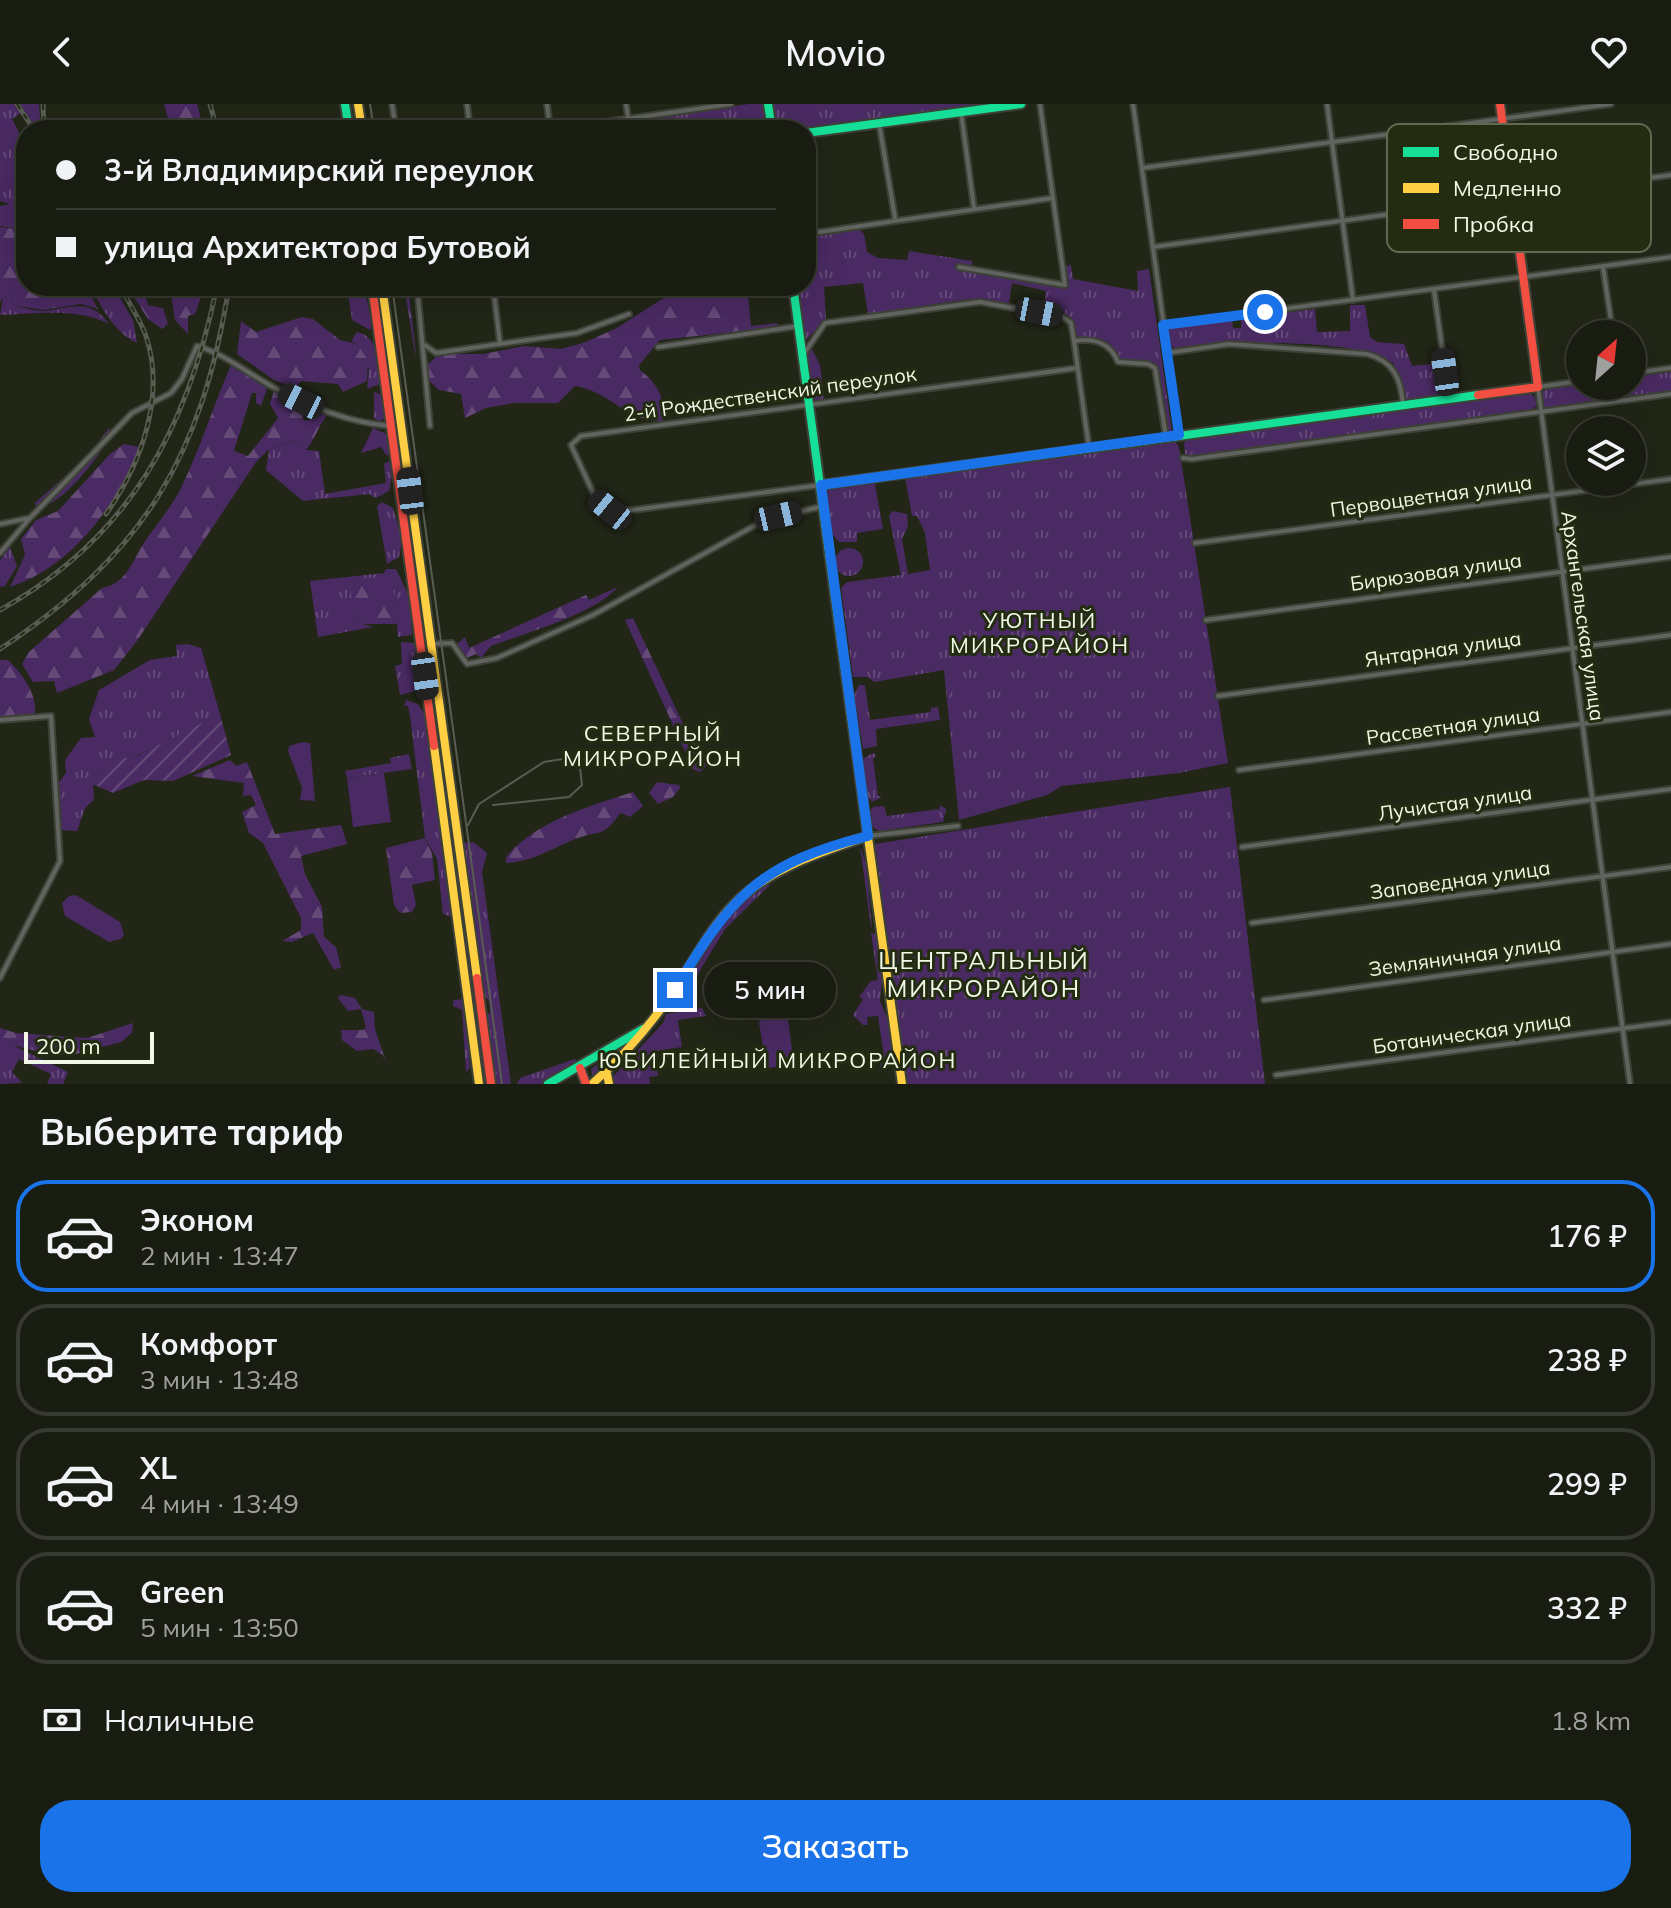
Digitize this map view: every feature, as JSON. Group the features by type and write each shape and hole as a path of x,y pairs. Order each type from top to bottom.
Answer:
{"main road":[{"path":"816,132 1021,104"},
{"name":"Архангельская улица","path":"1500,104 1504,124"},
{"name":"Архангельская улица","path":"1521,252 1538,387"},
{"path":"373,296 463,917 491,1084"},
{"path":"383,296 431,644 463,917 478,1072 476,1084"},
{"path":"794,296 902,1084"},
{"path":"821,485 1538,387"},
{"path":"580,1068 589,1084 607,1074 633,1048 672,994 709,932 745,894 794,861 868,836"},
{"path":"548,1084 644,1029"},
{"path":"612,1049 620,1050 622,1059"},
{"path":"607,1074 609,1084"}],"street":[{"path":"626,104 628,118"},
{"path":"615,120 731,104"},
{"path":"959,267 1065,285 1040,104"},
{"path":"1133,104 1179,435"},
{"path":"1327,104 1353,300"},
{"path":"1466,124 1611,104"},
{"path":"961,112 974,208"},
{"path":"879,123 895,218"},
{"path":"1142,168 1387,135"},
{"path":"1651,178 1671,175"},
{"path":"816,232 895,218 1053,198"},
{"path":"1153,247 1387,215"},
{"path":"1163,325 1671,257"},
{"path":"1603,267 1611,320"},
{"path":"1434,290 1449,399"},
{"path":"418,296 430,426"},
{"path":"494,296 500,343"},
{"path":"803,355 825,323 980,302 1068,319 1089,448"},
{"path":"425,345 436,353 577,333 629,314"},
{"path":"658,347 799,326"},
{"path":"1074,341 1100,342 1113,352 1118,362 1148,364 1155,368 1166,437"},
{"path":"1167,353 1229,344 1367,354 1380,358 1395,372 1403,405"},
{"path":"0,553 137,409 175,388 197,346 217,351 301,401 371,424 390,426"},
{"name":"2-й Рождественский переулок","path":"821,485 633,510 610,510 596,499 572,451 575,439 1077,368"},
{"path":"1646,371 1671,368"},
{"path":"1538,387 1566,383"},
{"name":"Архангельская улица","path":"1538,387 1630,1084"},
{"path":"1183,458 1671,394"},
{"name":"Первоцветная улица","path":"1195,543 1671,479"},
{"path":"431,644 452,643 459,658 467,664 497,658 616,604 763,521 823,506"},
{"path":"0,524 30,518"},
{"name":"Бирюзовая улица","path":"1206,620 1671,557"},
{"name":"Янтарная улица","path":"1218,696 1671,635"},
{"name":"Рассветная улица","path":"1239,770 1671,712"},
{"path":"0,720 51,716 60,861 0,978"},
{"name":"Лучистая улица","path":"1242,847 1671,789"},
{"path":"868,836 958,826"},
{"name":"Заповедная улица","path":"1252,923 1671,867"},
{"name":"Земляничная улица","path":"1264,1000 1671,944"},
{"name":"Ботаническая улица","path":"1276,1075 1671,1022"}],"green space":[{"path":"0,104 14,104 21,113 12,119 16,127 16,228 0,226 0,206 10,204 0,201"},
{"path":"20,104 39,104 40,120 30,120"},
{"path":"164,104 197,104 201,120 168,120"},
{"path":"764,104 766,120 631,120"},
{"path":"773,104 1002,104 816,130 816,120 775,120"},
{"path":"0,227 16,229 16,296 91,296 98,309 81,304 43,310 11,305 13,295 3,297 0,303"},
{"path":"857,227 864,234 867,252 878,258 907,260 909,251 972,261 972,272 1066,288 1065,266 1071,265 1073,279 1138,291 1137,271 1149,269 1172,432 1166,430 1154,363 1120,361 1112,349 1102,342 1076,339 1071,317 1043,310 1046,291 1012,283 1009,303 970,299 868,314 863,283 824,287 826,320 806,340 799,296 816,296 816,233"},
{"path":"13,295 11,305 44,311 87,307 95,310 109,324 70,313 0,315 3,297"},
{"path":"96,296 119,296 133,320 137,343 115,326"},
{"path":"133,296 145,296 148,305 163,308 168,324 162,329 148,319"},
{"path":"171,296 201,296 195,314 188,316 188,334 175,320"},
{"path":"348,296 366,296 372,325 370,330 352,320"},
{"path":"406,296 409,296 415,353"},
{"path":"676,296 748,296 751,326 777,323 779,327 660,340 639,365 659,392 663,421 638,417 599,394 575,386 558,403 514,403 486,408 465,418 461,394 439,390 428,380 428,364 436,357 483,354 524,346 561,349 615,329 662,299"},
{"path":"1350,305 1365,305 1370,337 1377,342 1404,344 1412,366 1441,363 1443,395 1406,400 1393,363 1350,349 1288,343 1225,344 1177,349 1171,346 1169,330 1172,326 1232,319 1233,328 1241,328 1241,318 1315,309 1317,332 1350,331"},
{"path":"302,317 313,319 340,340 357,344 368,360 367,381 343,392 338,384 301,381 295,388 274,380 237,354 241,321 256,332"},
{"path":"357,332 370,339 378,360 380,384 367,389 369,369 357,344 351,341"},
{"path":"812,349 820,365 822,401 813,399 807,356"},
{"path":"231,365 267,388 261,406 256,403 256,393 252,393 234,451 248,456 278,418 270,404 274,390 303,407 303,419 307,421 321,413 327,415 312,441 306,450 298,440 269,449 256,462 137,641 114,670 57,693 54,681 33,682 22,664 29,652 102,588 122,577 176,498"},
{"path":"1671,372 1671,392 1646,395 1646,375"},
{"path":"1566,386 1566,400 1606,400 1542,408 1540,394"},
{"path":"374,392 382,395 385,418 379,422 374,418"},
{"path":"1527,392 1535,397 1537,406 1532,409 1194,457 1185,454 1184,443 1191,436"},
{"path":"109,428 111,437 78,480 49,505 37,510 35,503 88,456"},
{"path":"373,428 387,434 390,452 387,456 381,447 361,453"},
{"path":"299,440 306,450 319,451 325,494 386,483 384,464 389,461 393,472 389,491 376,498 369,494 303,501 266,470 269,449"},
{"path":"1174,440 1179,447 1228,763 1179,773 1062,786 1047,795 959,820 944,670 874,682 868,677 853,677 841,588 847,582 901,575 889,516 892,511 907,514 908,526 902,539 908,574 930,570 925,533 917,516 912,516 905,477"},
{"path":"124,444 139,447 118,491 90,531 54,565 10,587 25,555 21,539 36,520 58,511 110,454"},
{"path":"401,458 463,913 461,913"},
{"path":"867,481 875,484 883,529 857,533 857,542 839,542 832,534 827,488"},
{"path":"382,502 393,508 402,539 399,557 387,564 377,506"},
{"path":"10,547 17,566 5,586 0,587 0,560"},
{"path":"849,548 859,552 863,562 859,572 849,576 839,572 835,562 839,552"},
{"path":"386,569 396,569 410,598 412,635 398,637 394,592 353,612 363,624 373,627 318,637 310,581 384,573"},
{"path":"376,579 389,582 394,592 397,624 363,624 353,612 351,591 360,581"},
{"path":"618,587 577,614 491,646 481,658 476,654 467,658 457,644 465,637 469,648 586,595 589,600"},
{"path":"633,618 685,728 708,764 700,772 693,769 625,620"},
{"path":"401,642 414,643 420,675 415,691 400,695 395,666 402,664"},
{"path":"188,644 201,648 220,714 159,746 110,765 93,777 94,800 85,808 77,831 61,830 59,782 66,773 65,760 81,738 95,737 89,719 99,690 150,660 177,656 176,645"},
{"path":"0,660 8,660 24,678 34,699 35,715 0,717"},
{"path":"859,685 865,685 870,720 931,712 931,708 938,707 940,720 876,729 877,746 863,749 854,695"},
{"path":"406,700 418,704 425,715 452,917 443,914 437,859 425,838 410,716 408,706 404,706"},
{"path":"220,714 231,755 173,781 144,780 113,793 92,784 93,777 116,759 135,757"},
{"path":"310,743 315,801 300,800 302,788 288,751 289,746"},
{"path":"873,753 876,755 873,759 878,796 882,797 872,802 868,797 862,759"},
{"path":"409,754 412,769 347,778 345,771 391,763 390,758"},
{"path":"230,760 236,766 247,762 275,834 341,825 347,844 301,856 305,874 322,907 324,937 336,947 341,967 334,970 313,933 292,942 282,941 301,930 301,918 263,843 249,833 242,812 256,805 251,795 243,796 244,783 192,776"},
{"path":"384,773 391,822 353,827 347,778"},
{"path":"657,782 679,785 680,788 673,797 658,804 649,793"},
{"path":"1230,787 1265,1084 907,1084 875,844"},
{"path":"633,792 643,806 630,817 621,813 603,831 526,860 506,863 506,857 518,844 548,824"},
{"path":"940,805 946,809 943,822 878,831 872,826 870,811 873,807 884,806 887,816 940,809"},
{"path":"425,838 432,853 435,880 412,885 416,905 412,912 400,913 394,905 386,848"},
{"path":"473,842 487,853 482,872 511,1084 495,1084 486,1016 490,1012 489,1001 483,994 462,843"},
{"path":"860,846 866,864 872,927 871,927"},
{"path":"764,884 770,885 725,929 678,1007 671,1007 712,936"},
{"path":"76,895 120,922 124,934 121,939 109,942 65,916 62,903 69,896"},
{"path":"463,923 466,925 487,1084 483,1084"},
{"path":"871,933 876,934 882,980 880,1001 888,1020 895,1063 881,1071 879,1058 884,1057 878,1016 867,1017 868,1025 863,1025 853,1015 863,999 859,997 871,981 878,980"},
{"path":"781,978 780,985 738,1003 737,997 740,995"},
{"path":"340,995 355,998 362,1009 374,1012 375,1029 387,1065 383,1055 373,1049 357,1051 342,1040 341,1030 363,1030 366,1027 361,1009 348,1011 338,998"},
{"path":"465,999 470,1068 466,1072 462,1010 453,1006 453,1000"},
{"path":"702,1008 706,1016 678,1020 682,1047 655,1051 658,1076 649,1077 650,1084 611,1084 611,1079 663,1023 666,1014"},
{"path":"774,1012 788,1019 794,1065 769,1068 766,1064 759,1023 762,1017"},
{"path":"133,1023 132,1033 121,1042 76,1054 52,1055 0,1042 0,1028 16,1033 87,1038"},
{"path":"0,1039 68,1072 63,1084 47,1084 51,1074 19,1059 12,1072 22,1083 0,1084"},
{"path":"616,1052 618,1057 593,1078 591,1069"},
{"path":"575,1059 580,1065 542,1084 517,1084 520,1078"}],"tram line":[{"path":"370,104 372,120"},
{"path":"393,296 502,1084"},
{"path":"468,825 479,804 544,762 569,758 580,768 582,785 569,797 493,805"}],"railway":[{"path":"17,104 27,120"},
{"path":"43,104 44,120"},
{"path":"210,104 214,120"},
{"path":"106,514 130,474 147,429 151,406 153,383 146,336 125,296"},
{"path":"0,610 45,581 85,549 118,513 146,474 170,432 189,386 215,296"},
{"path":"0,649 50,613 93,576 129,537 158,496 183,451 202,402 227,296"}],"traffic: fast":[{"path":"345,104 347,120"},
{"path":"768,104 770,120"},
{"path":"816,132 1021,104"},
{"path":"794,296 850,707"},
{"path":"821,485 1478,395"},
{"path":"548,1084 643,1029"}],"traffic: slow":[{"path":"358,104 360,120"},
{"path":"383,296 477,978"},
{"path":"850,707 902,1084"},
{"path":"434,746 479,1084"},
{"path":"592,1084 645,1029 715,927 746,893 789,866 868,836"},
{"path":"607,1074 609,1084"}],"traffic: jam":[{"path":"1500,104 1503,124"},
{"path":"1478,395 1538,387 1520,252"},
{"path":"373,296 434,746"},
{"path":"477,978 491,1084"},
{"path":"580,1068 586,1084"}],"district":[{"name":"УЮТНЫЙ МИКРОРАЙОН","path":"1040,632"},
{"name":"СЕВЕРНЫЙ МИКРОРАЙОН","path":"653,746"},
{"name":"ЦЕНТРАЛЬНЫЙ МИКРОРАЙОН","path":"984,975"},
{"name":"ЮБИЛЕЙНЫЙ МИКРОРАЙОН","path":"778,1060"}],"route":[{"path":"675,990 709,932 745,894 770,874 806,855 868,836 821,485 1179,435 1163,325 1265,312"}]}
